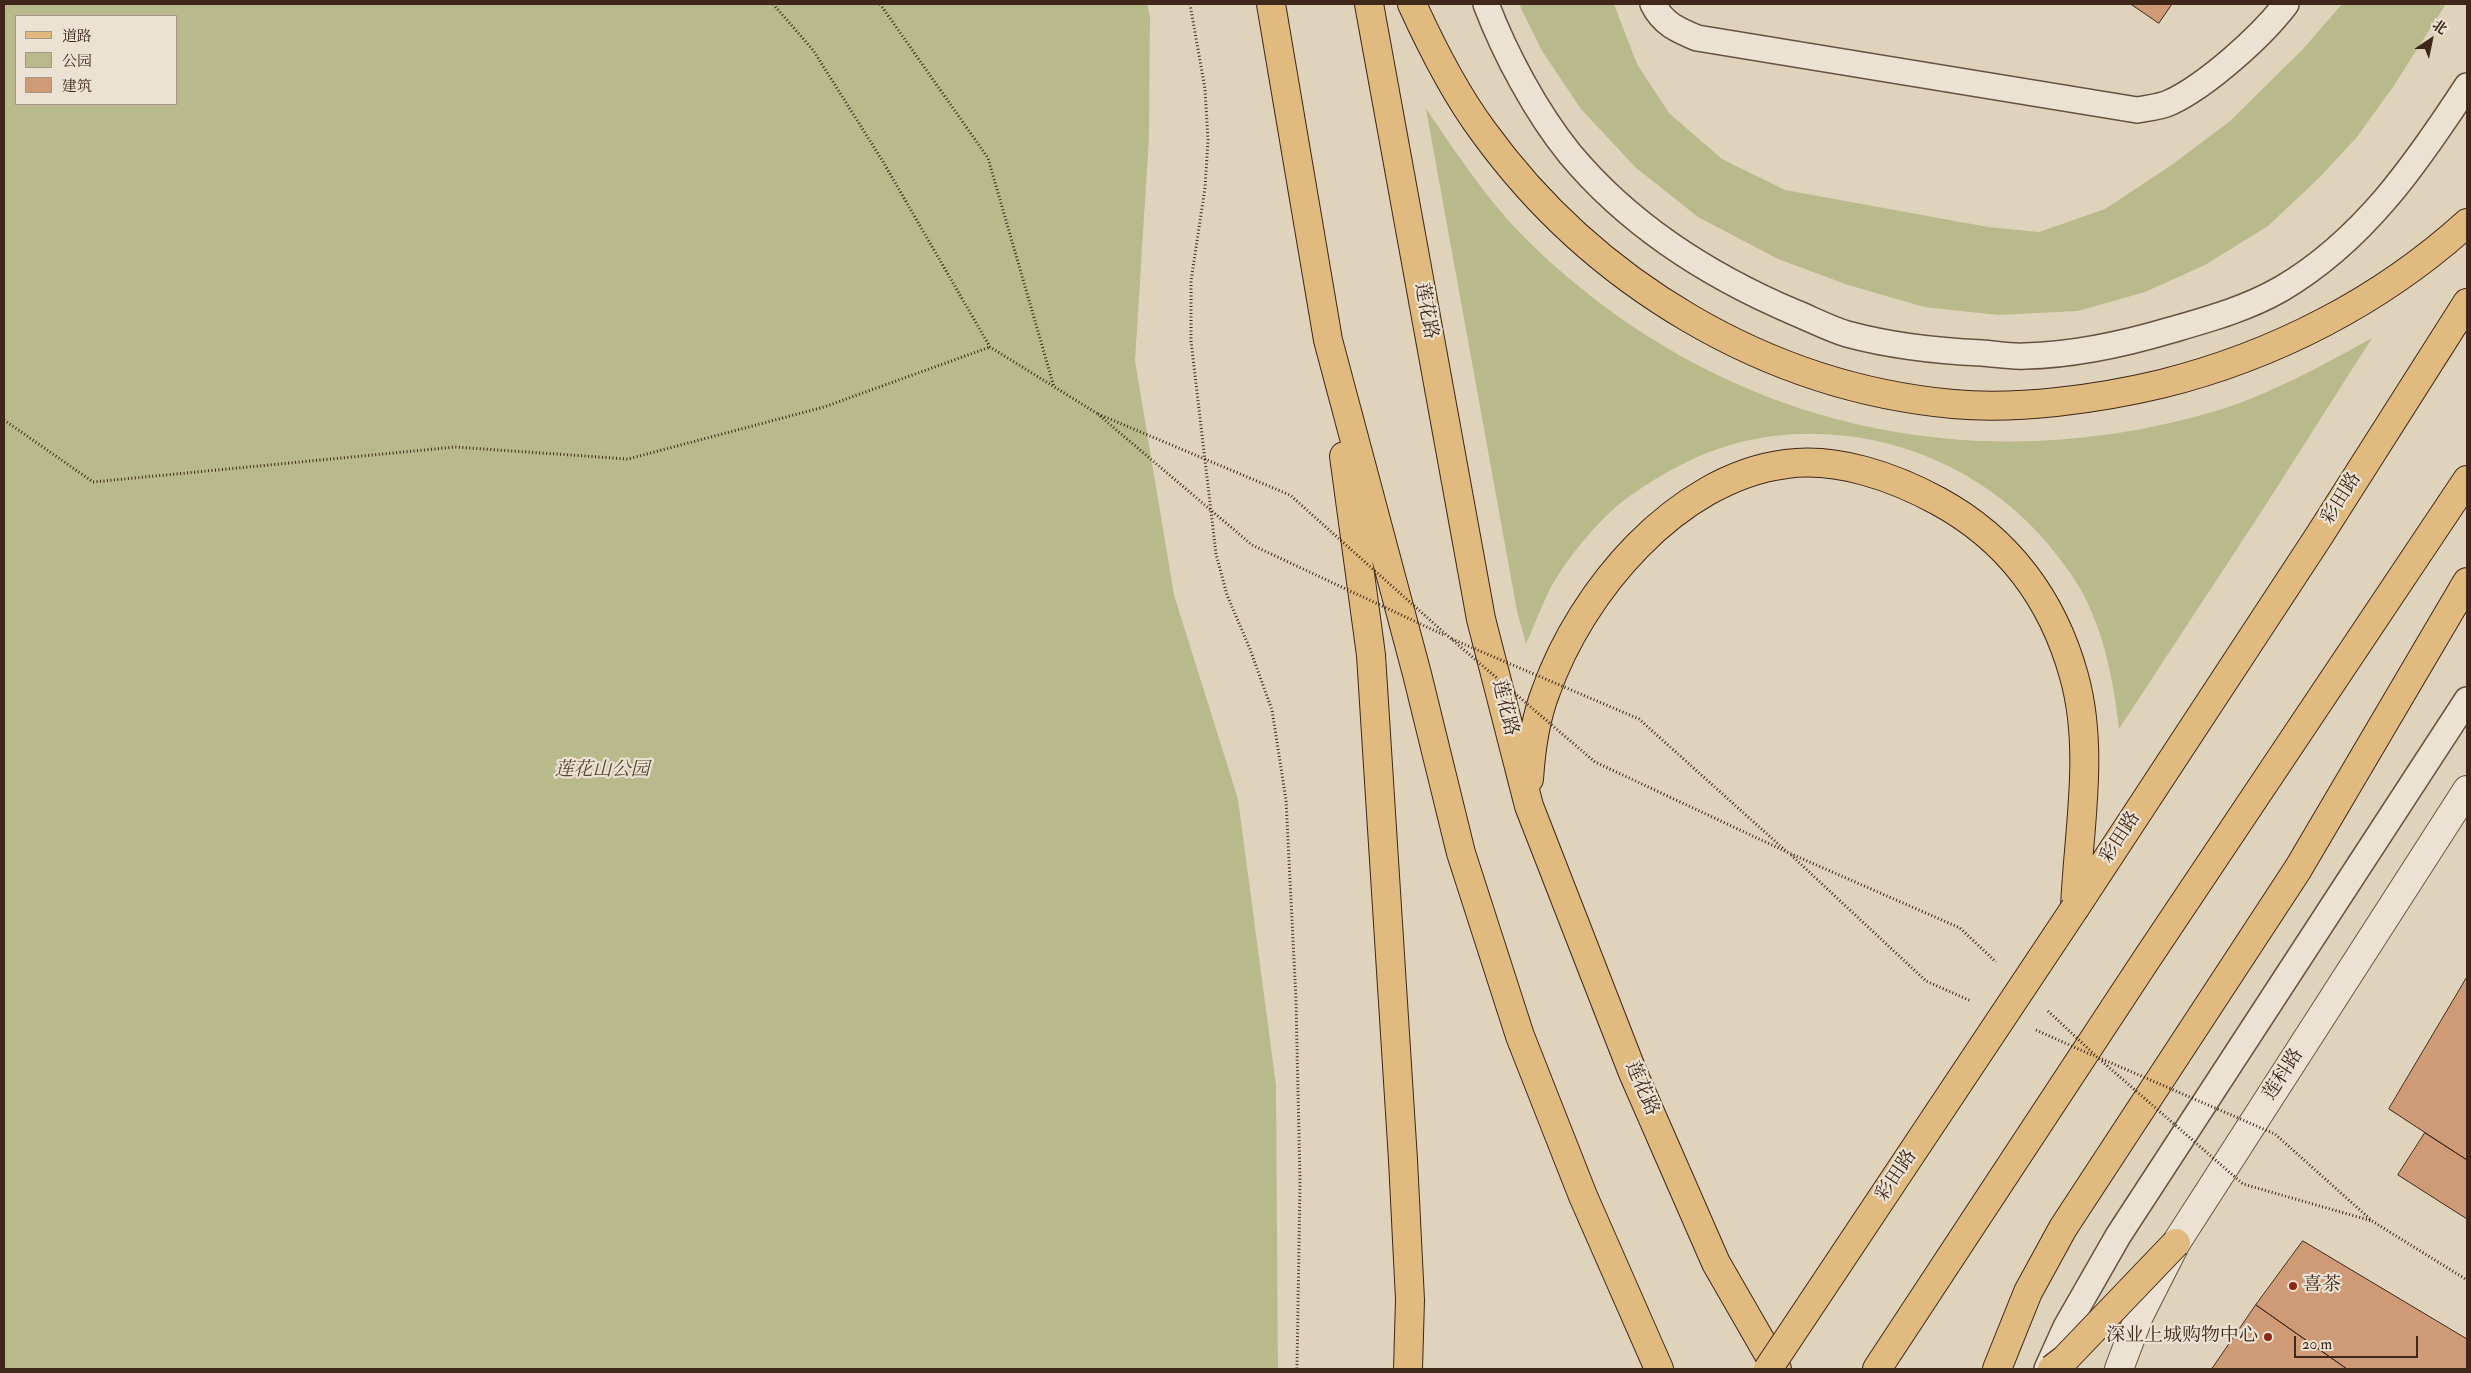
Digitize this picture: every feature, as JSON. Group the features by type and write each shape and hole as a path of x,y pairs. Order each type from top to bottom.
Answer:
{"main road":[{"path":"1271,4 1328,340 1371,655 1403,1160 1410,1300 1408,1369"},
{"name":"莲花路","path":"1369,4 1481,619 1529,806 1649,1110 1716,1263 1776,1369"},
{"path":"1412,4 1436,56 1483,131 1545,206 1602,258 1664,304 1737,345 1814,377 1885,395 1955,405 2036,404 2120,394 2207,373 2280,346 2360,302 2440,248 2467,223"},
{"name":"彩田路","path":"1768,1369 2075,908 2319,536 2467,303"},
{"path":"1328,340 1417,674 1461,852 1520,1036 1587,1205 1659,1369"},
{"path":"1529,806 1530,764 1537,719 1546,690 1559,660 1590,607 1649,535 1679,509 1730,479 1786,464 1840,466 1896,482 1922,493 1968,520 2009,554 2044,601 2066,649 2081,701 2084,782 2076,859 2075,908"},
{"path":"1877,1369 2146,960 2467,480"},
{"path":"1997,1369 2028,1292 2063,1228 2298,869 2467,582"},
{"path":"2052,1369 2065,1359 2176,1243"}],"street":[{"name":"莲科路","path":"2119,1369 2139,1316 2176,1243 2467,790"}],"lane":[{"path":"1486,4 1497,32 1542,113 1570,154 1622,208 1668,243 1722,279 1846,334 1901,345 1959,352 2025,356 2084,350 2148,337 2235,311 2280,289 2313,267 2352,236 2419,159 2467,86"},
{"path":"1653,4 1660,17 1673,28 1697,38 2137,110 2170,102 2210,76 2246,47 2286,4"},
{"path":"2047,1369 2066,1327 2118,1236 2467,700"}],"path":[{"path":"773,4 812,50 882,160 990,347 1098,414 1290,496 1449,638 1595,762 1789,853 1960,928 2003,969"},
{"path":"880,4 988,158 1055,388"},
{"path":"1190,4 1205,89 1208,140 1205,188 1191,281 1191,341 1216,554 1226,595 1250,649 1272,710 1286,800 1296,1000 1300,1182 1297,1369"},
{"path":"4,420 93,482 455,447 628,459 824,407 990,347"},
{"path":"1098,414 1252,545 1449,638 1640,719 1789,853 1926,981 1980,1005"},
{"path":"2047,1010 2097,1057 2243,1184 2372,1221"},
{"path":"2034,1029 2275,1134 2372,1221 2467,1280"}],"green space":[{"name":"莲花山公园","path":"4,4 1147,4 1150,16 1149,137 1135,361 1174,595 1238,799 1276,1085 1278,1369 4,1369"},
{"path":"1519,4 1614,4 1637,64 1669,113 1722,159 1785,190 1988,227 2039,232 2105,209 2173,164 2230,121 2303,49 2342,4 2446,4 2393,87 2357,137 2320,177 2268,226 2205,265 2145,292 2078,311 1998,315 1924,307 1848,285 1778,259 1698,217 1635,167 1581,109 1542,51"},
{"path":"1426,109 1475,178 1514,227 1602,305 1681,356 1764,395 1851,423 1940,438 2032,441 2125,432 2219,410 2239,403 2297,378 2372,338 2119,729 2110,670 2098,627 2076,582 2040,535 2010,506 1976,482 1940,462 1901,447 1861,438 1820,434 1778,436 1737,443 1695,458 1655,479 1619,504 1585,538 1565,564 1550,589 1526,644 1517,611"}],"building":[{"path":"2131,4 2172,4 2159,23"},
{"path":"2467,977 2467,1160 2389,1109"},
{"path":"2425,1133 2467,1160 2467,1219 2398,1175"},
{"path":"2303,1241 2467,1339 2467,1369 2347,1369 2256,1305"},
{"name":"深业上城购物中心","path":"2256,1305 2347,1369 2212,1369"}],"place":[{"name":"喜茶","path":"2293,1286"},
{"name":"深业上城购物中心","path":"2268,1337"}]}
